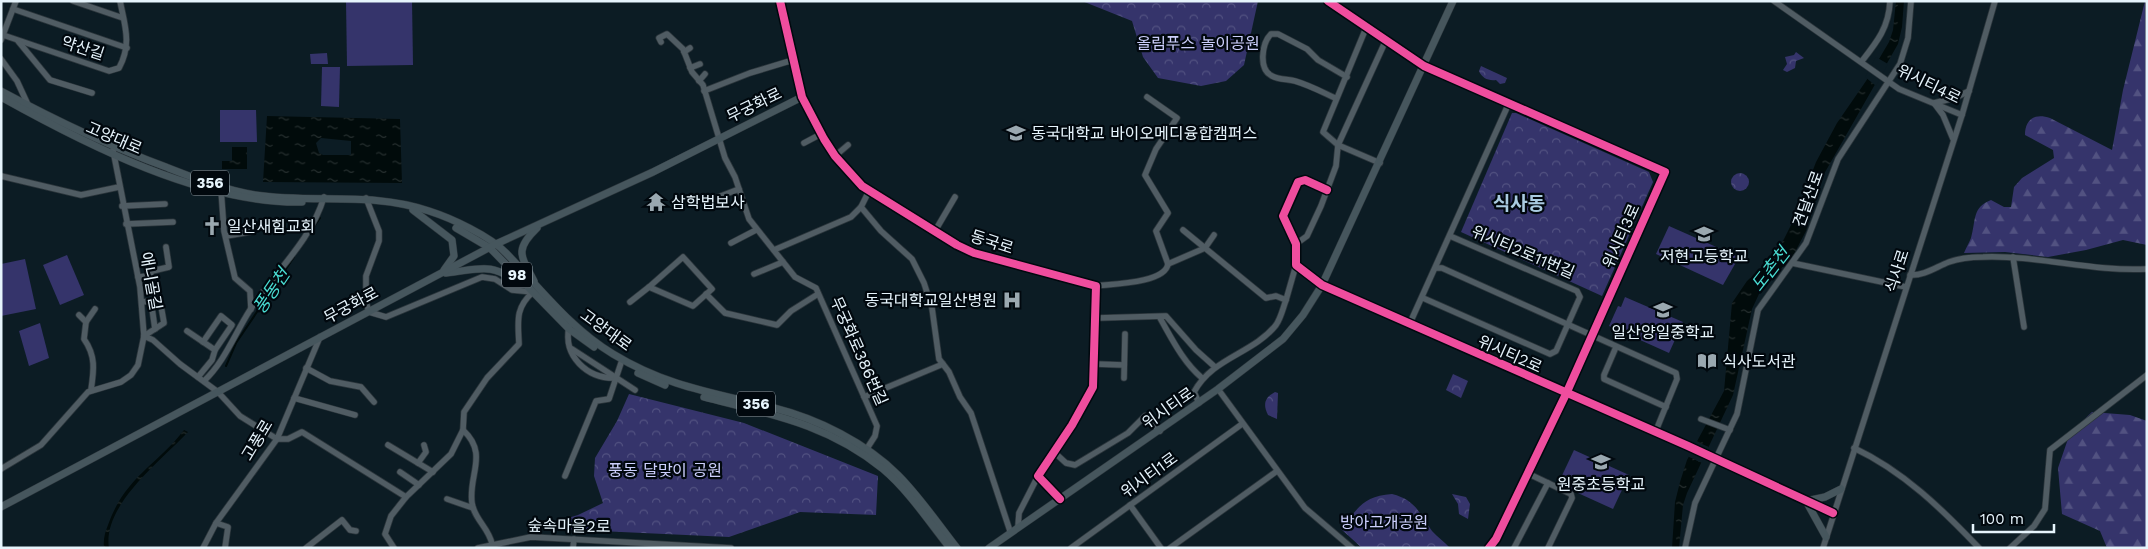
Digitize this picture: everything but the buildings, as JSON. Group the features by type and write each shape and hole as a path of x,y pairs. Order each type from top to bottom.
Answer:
{"main road":[{"name":"위시티로","path":"989,548 1010,531 1060,499 1199,403 1282,339 1298,321 1322,285 1380,163 1453,1"},
{"name":"고양대로","path":"1,91 29,109"},
{"name":"고양대로","path":"1,97 112,150 221,190 255,195 396,203 432,212 493,246 569,325 621,362 653,381 823,431 883,470 950,548"},
{"name":"무궁화로","path":"1,507 493,246 802,97"},
{"name":"고양대로","path":"366,201 413,210 452,225 493,246"},
{"path":"413,210 452,240 454,256 441,274"},
{"path":"535,290 523,260 521,249 524,240 543,223"},
{"path":"441,274 490,268 505,272 535,290"},
{"name":"고양대로","path":"621,362 680,386 775,408 803,417 846,438 866,450 900,476 957,548"},
{"path":"1826,537 1806,501 1825,497 1841,489"}],"street":[{"name":"약산길","path":"16,1 2,38 18,41 109,71 119,68 127,48 128,34 120,1"},
{"path":"73,1 123,18"},
{"name":"동국로","path":"780,1 802,97 835,156 848,173 869,191 935,231 974,253 1096,286 1148,280 1164,274 1168,264 1204,248"},
{"name":"위시티3로","path":"1328,1 1424,66 1665,172 1566,394 1496,539 1488,548"},
{"path":"1774,1 1864,63 1887,25 1890,1"},
{"name":"견달산로","path":"1685,548 1695,503 1730,430 1743,392 1758,310 1806,243 1838,159 1886,79 1900,64 1905,49 1911,1"},
{"name":"식사로","path":"1823,548 1962,115 1995,1"},
{"name":"약산길","path":"13,9 127,48"},
{"path":"1366,28 1323,132 1338,145 1380,163"},
{"name":"무궁화로","path":"661,42 659,38 667,34 684,52 690,68 704,91 719,138"},
{"path":"1336,98 1300,82 1271,76 1267,71 1262,54 1267,38 1271,34 1278,34 1308,49 1318,60 1347,77"},
{"path":"1296,244 1307,236 1336,166 1338,145 1386,40"},
{"name":"약산길","path":"18,41 50,80 92,93"},
{"path":"684,52 690,48"},
{"path":"1,59 17,81 29,109"},
{"path":"704,91 750,73 793,60"},
{"name":"위시티4로","path":"1864,63 1899,88 1962,115"},
{"path":"690,68 700,64"},
{"path":"699,81 705,74"},
{"path":"1953,139 1943,116 1934,104 1955,98 1969,91"},
{"path":"1147,97 1177,118 1156,149 1145,174 1168,214 1156,231 1168,264"},
{"name":"위시티2로11번길","path":"1410,323 1423,298 1509,103"},
{"path":"804,143 821,134"},
{"name":"무궁화로386번길","path":"719,138 725,158 739,189 746,213 756,230 795,277 816,288 877,426 875,436 866,450"},
{"path":"835,156 848,145"},
{"name":"애니골길","path":"91,390 118,384 131,375 141,354 144,336 138,277 112,150"},
{"path":"1,176 80,195 119,187"},
{"path":"1199,403 1194,392 1202,378 1215,367 1267,335 1278,323 1296,265 1296,244 1283,216 1298,182 1305,180 1327,190"},
{"path":"708,201 739,189"},
{"path":"221,190 226,236 235,278 250,291 251,308"},
{"path":"774,250 851,217 861,208 869,191"},
{"path":"935,231 955,197"},
{"path":"204,381 219,366 251,308 318,216 323,199"},
{"path":"366,201 379,231 379,241 366,276 366,302 369,312 386,317 482,277 495,279 512,290 535,290"},
{"path":"122,206 165,204"},
{"path":"861,208 881,231 912,259 924,283 932,308 939,359 971,413 1010,531"},
{"path":"126,224 173,222"},
{"path":"731,243 756,230"},
{"path":"1183,230 1266,298 1276,296 1286,300"},
{"path":"226,236 250,232"},
{"path":"1204,248 1214,235"},
{"name":"위시티2로11번길","path":"1423,298 1550,354 1556,351 1580,297 1578,291 1450,236"},
{"path":"138,277 149,276 152,271 169,267 166,247"},
{"path":"630,302 683,257 712,289 693,306 649,287"},
{"path":"2013,257 2024,326"},
{"path":"1910,275 1919,276 1965,258 2013,257 2124,270 2147,269"},
{"path":"754,274 783,262"},
{"path":"1792,263 1906,287"},
{"path":"1296,265 1322,285"},
{"path":"1436,268 1442,268 1676,373 1677,379 1655,433"},
{"name":"위시티2로","path":"1322,285 1715,459"},
{"path":"1018,527 1019,514 1038,476 1093,387 1097,318 1096,286"},
{"path":"394,548 385,534 391,516 406,497 451,454 463,430 464,412 486,378 519,344 519,312 523,301 535,290"},
{"path":"706,294 725,313 777,325 791,311 818,294"},
{"path":"144,336 164,323 160,300"},
{"path":"142,302 150,301 155,329"},
{"path":"1,470 41,445 91,390 95,366 91,348 84,339 86,322 95,309"},
{"path":"79,315 86,322"},
{"path":"198,377 212,360 215,350 232,324 221,316 203,342"},
{"path":"1097,318 1160,318 1166,316 1196,350 1215,367"},
{"path":"1160,318 1176,346 1194,371 1202,378"},
{"path":"569,325 567,337 577,362 591,375 603,378 616,378"},
{"path":"187,331 215,350"},
{"path":"1124,378 1125,334"},
{"path":"144,336 153,340 180,364 218,392 240,416 277,439 288,439 302,432 406,497"},
{"name":"고풍로","path":"203,548 216,523 277,439 320,337"},
{"path":"1616,347 1604,378 1666,407"},
{"path":"572,349 635,390"},
{"path":"565,476 596,401 609,399 621,362"},
{"path":"864,397 943,364"},
{"path":"1095,364 1124,365"},
{"path":"306,368 330,381 361,387 374,402"},
{"path":"2010,548 2034,526 2044,509 2050,450 2147,375"},
{"path":"1218,389 1305,508 1352,548"},
{"path":"294,398 355,415"},
{"path":"1054,452 1066,463 1075,465 1128,433 1145,416 1160,430"},
{"path":"1703,419 1730,430"},
{"name":"위시티1로","path":"1071,548 1242,424"},
{"path":"463,430 470,436 476,456 472,502 476,516 490,535 492,544"},
{"path":"388,445 433,472"},
{"path":"418,463 426,452 424,445"},
{"path":"1854,448 1872,457 1935,502 1979,548"},
{"path":"1715,459 1833,514"},
{"path":"1170,548 1277,471"},
{"path":"400,472 419,485"},
{"path":"1528,474 1571,494 1572,498 1548,548"},
{"path":"1038,476 1060,499"},
{"path":"1514,548 1548,483"},
{"path":"446,499 474,508"},
{"path":"1130,505 1161,548"},
{"path":"306,548 342,520 350,530 356,532"},
{"path":"216,523 228,528 225,548"},
{"name":"숲속마을2로","path":"478,548 531,538 612,540 647,545 731,548"},
{"path":"574,539 574,548"},
{"path":"611,548 612,540"}],"green space":[{"path":"346,1 412,1 413,65 347,66"},
{"name":"올림푸스 놀이공원","path":"1082,1 1258,1 1244,65 1226,81 1201,86 1158,78 1143,57 1132,21"},
{"path":"2145,1 2147,245 2123,240 2086,250 2048,257 2005,252 1964,253 1971,238 1976,215 1981,206 1991,200 2004,207 2011,207 2014,187 2022,178 2054,158 2053,150 2025,135 2025,129 2029,121 2040,116 2050,118 2112,150 2123,90"},
{"path":"1796,52 1804,58 1796,61 1795,68 1787,72 1783,70 1787,64 1785,57 1794,55"},
{"path":"327,53 328,64 311,64 310,54"},
{"path":"1481,66 1507,78 1505,83 1500,84 1496,80 1484,77 1479,71"},
{"path":"322,67 340,67 339,107 321,106"},
{"path":"220,110 256,110 257,142 220,142"},
{"path":"1512,113 1516,113 1649,172 1653,182 1602,296 1461,232"},
{"path":"1740,173 1746,176 1749,182 1746,188 1740,191 1734,188 1731,182 1734,176"},
{"path":"1669,226 1739,257 1723,285 1656,254"},
{"path":"67,255 84,295 60,305 43,265"},
{"path":"25,259 36,309 1,316 1,264"},
{"path":"1625,297 1683,322 1669,353 1609,326 1618,306 1621,307"},
{"path":"40,323 49,358 29,366 19,331"},
{"path":"1453,374 1468,381 1461,398 1446,390"},
{"path":"1275,392 1278,393 1277,419 1268,415 1265,408 1267,399"},
{"name":"풍동 달맞이 공원","path":"629,394 744,423 878,476 876,515 800,512 729,537 535,528 578,515 603,503 594,476 595,458 617,421"},
{"path":"2092,412 2130,415 2147,421 2147,548 2107,548 2100,531 2062,514 2058,468 2070,433"},
{"path":"1574,450 1629,475 1613,509 1558,484"},
{"name":"방아고개공원","path":"1392,494 1412,504 1432,531 1450,548 1362,548 1341,529 1362,504 1374,497"},
{"path":"1452,494 1466,497 1470,504 1468,519 1459,514 1458,504"}],"water":[{"name":"도촌천","path":"1896,1 1904,1 1902,27 1898,44 1824,174 1806,231 1794,254 1759,294 1752,309 1733,395 1687,493 1683,505 1679,548 1672,548 1675,502 1687,460 1724,391 1732,303 1747,281 1772,257 1784,239 1795,217 1816,162 1837,123 1866,81 1889,42 1893,30"},
{"path":"267,116 400,119 402,183 263,182","holes":["321,138 351,141 351,155 323,155 319,153 316,143"]},
{"path":"232,147 247,147 247,169 222,169 222,161 232,161"},
{"path":"184,430 188,432 136,484 124,500 109,532 109,548 104,548 107,528 123,495 132,483"}],"pier":[{"path":"1876,57 1888,64 1876,86 1865,77"},
{"path":"1695,441 1709,447 1702,463 1687,456"}],"waterway":[{"name":"풍동천","path":"313,228 320,218"},
{"name":"풍동천","path":"226,366 236,343 294,257"}],"cycle path":[{"path":"780,1 802,97 835,156 862,186 957,245 974,253 1096,286 1093,387 1072,425 1038,476 1060,499"},
{"path":"1328,1 1424,66 1665,172 1566,394 1496,539 1489,548"},
{"path":"1327,190 1305,180 1298,182 1283,216 1296,244 1296,265 1322,285 1688,446 1833,513"}],"place":[{"name":"동국대학교 바이오메디융합캠퍼스","path":"1016,133"},
{"name":"삼학법보사","path":"656,202"},
{"name":"일산새힘교회","path":"212,226"},
{"name":"저현고등학교","path":"1704,234"},
{"name":"동국대학교일산병원","path":"1012,300"},
{"name":"일산양일중학교","path":"1663,310"},
{"name":"식사도서관","path":"1707,361"},
{"name":"원중초등학교","path":"1601,462"}],"district":[{"name":"식사동","path":"1519,203"}]}
